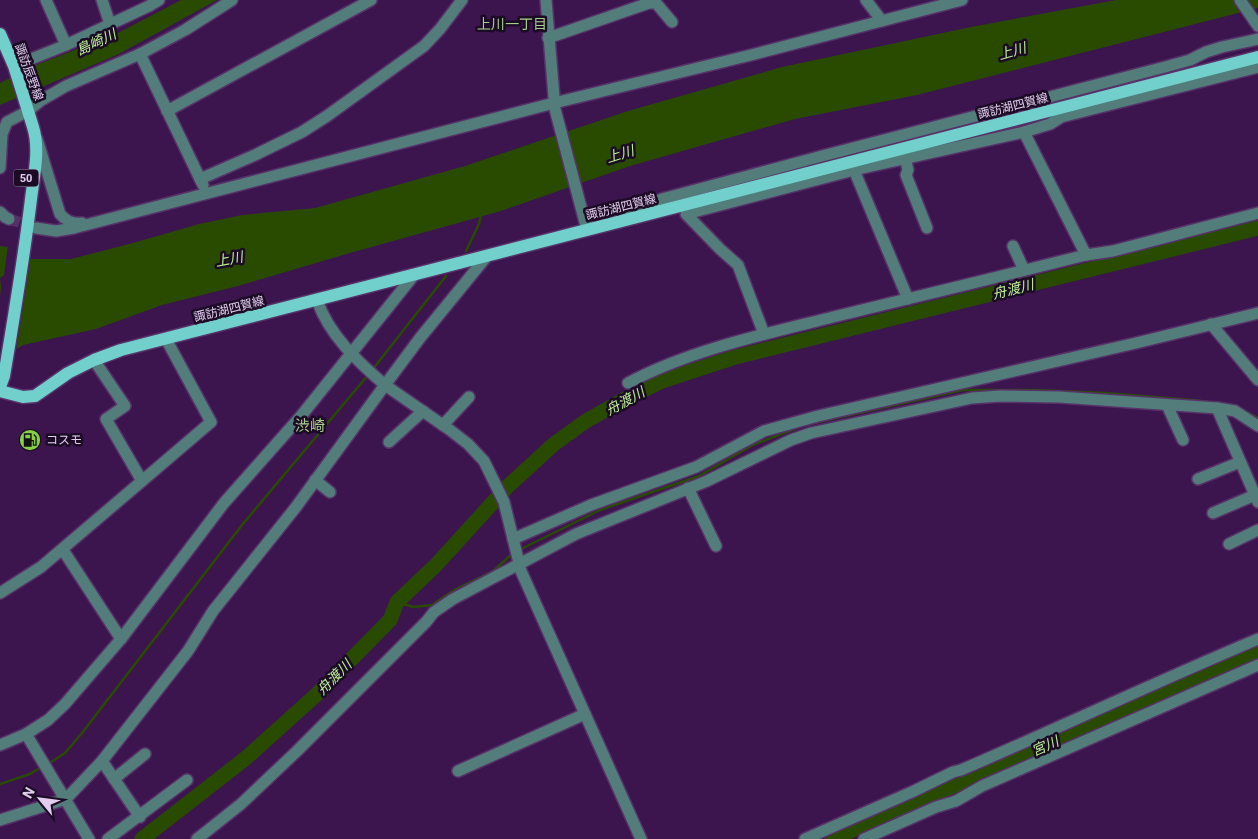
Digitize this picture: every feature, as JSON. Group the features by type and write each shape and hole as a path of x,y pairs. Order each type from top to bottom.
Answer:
{"main road":[{"name":"諏訪辰野線","path":"0,34 15,69 36,135 36,152 27,232 1,382"},
{"name":"諏訪湖四賀線","path":"1,382 23,397 35,396 68,373 94,360 121,350 487,256 586,227 624,220 1258,57"},
{"name":"諏訪辰野線","path":"27,232 30,152 29,112"}],"street":[{"path":"46,0 66,45"},
{"path":"102,0 110,24"},
{"path":"15,69 159,0"},
{"path":"0,168 3,130 7,122 29,112 40,100 66,86 82,81 140,54 185,30 232,0"},
{"path":"167,111 371,0"},
{"path":"200,179 302,132 327,116 424,46 440,29 462,0"},
{"path":"546,0 554,106 586,227"},
{"path":"866,0 882,21"},
{"path":"27,232 56,231 554,106 962,0"},
{"path":"1240,0 1258,26"},
{"path":"548,38 649,3 656,3 672,22"},
{"path":"567,19 568,31"},
{"path":"624,220 651,203 677,195 1165,67 1190,60 1222,47 1258,39"},
{"path":"140,54 207,193"},
{"path":"764,334 738,265 720,250 686,214 854,170 1024,132 1050,124 1061,117 1258,67"},
{"path":"1024,132 1086,255"},
{"path":"36,135 60,214 65,220 76,224 91,222"},
{"path":"905,158 908,170 906,175 927,228"},
{"path":"854,170 908,299"},
{"path":"628,383 690,357 764,334 1086,255 1113,251 1258,213"},
{"path":"1014,246 1024,270"},
{"path":"0,820 66,799 102,761 188,651 213,611 315,480 426,331 487,256"},
{"path":"0,745 26,734 48,720 65,704 121,639 224,503 300,416 414,275"},
{"path":"317,300 333,330 358,362 385,385 468,444 484,461 504,502 518,564 641,839"},
{"path":"513,540 591,505 696,467 764,431 818,416 1258,313"},
{"path":"1211,324 1258,380"},
{"path":"0,593 41,568 211,422 166,339"},
{"path":"94,360 125,406 106,420 142,481"},
{"path":"197,839 241,804 297,751 434,612 453,599 605,521 730,470 791,440 972,398 1000,396 1059,397 1216,408 1234,411 1258,426"},
{"path":"443,425 469,398"},
{"path":"1167,404 1183,440"},
{"path":"1213,513 1256,499 1216,408"},
{"path":"389,442 423,411"},
{"path":"1198,479 1240,462"},
{"path":"315,480 330,492"},
{"path":"688,488 716,546"},
{"path":"1229,544 1258,530"},
{"path":"63,550 121,639"},
{"path":"806,839 1180,672 1258,640"},
{"path":"864,839 936,807 970,795 982,786 1258,665"},
{"path":"458,770 585,714"},
{"path":"26,734 89,839"},
{"path":"114,779 145,754"},
{"path":"102,761 140,817"},
{"path":"108,839 140,817 187,780"}],"water":[{"name":"島崎川","path":"181,0 217,0 119,54 0,105 0,83 31,67 116,34"},
{"name":"上川","path":"1116,0 1258,0 1258,8 917,95 795,119 630,166 501,211 238,286 162,305 96,329 23,345 0,359 0,246 8,247 29,259 71,259 199,224 242,215 315,208 465,166 628,111 782,67 971,27"}],"pier":[{"path":"8,245 31,256 16,352 0,361 0,278 4,275"}],"waterway":[{"path":"466,251 479,224 481,215"},
{"name":"舟渡川","path":"142,839 246,758 316,695 390,620 397,602 436,565 507,487 554,444 586,421 625,399 662,381 732,358 1258,228"},
{"path":"373,369 446,276"},
{"path":"48,764 65,753 82,733 242,525 368,375"},
{"path":"805,425 963,390 1036,390 1105,393 1232,405"},
{"path":"1240,408 1258,418"},
{"path":"519,550 600,510 699,476 753,445 797,428"},
{"path":"397,602 413,607 432,605 454,590 493,571 512,554"},
{"name":"宮川","path":"832,839 1258,653"},
{"path":"0,784 30,774 43,766"}],"tunnel":[{"path":"9,219 34,227"}],"place":[{"name":"コスモ","path":"30,440"}],"district":[{"name":"上川一丁目","path":"512,24"},
{"name":"渋崎","path":"310,426"}]}
